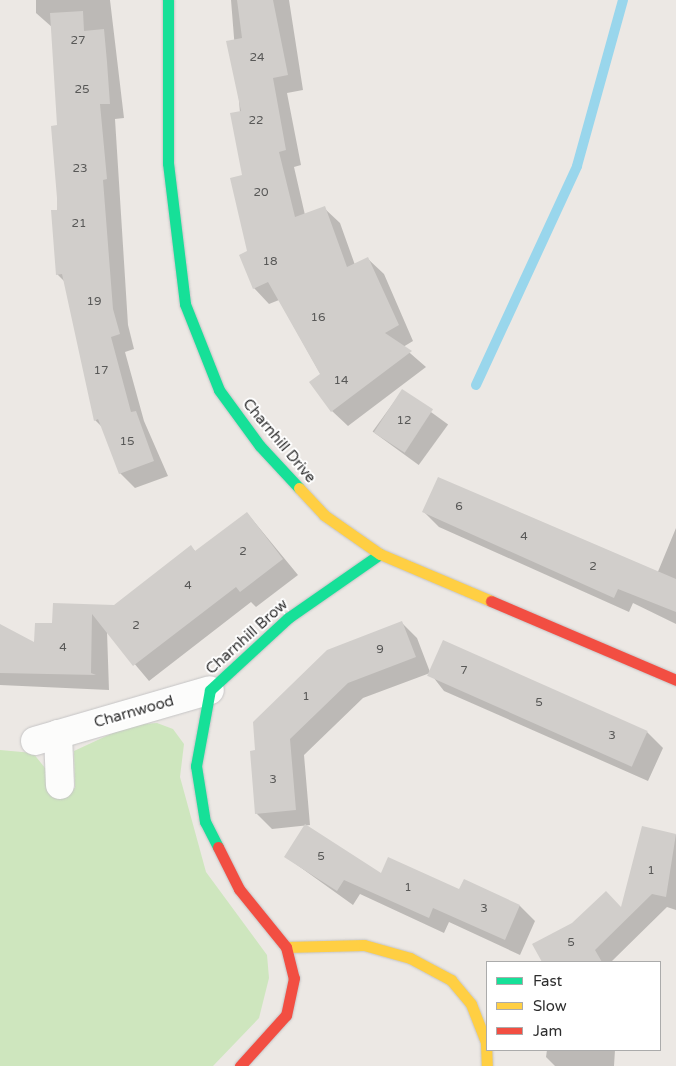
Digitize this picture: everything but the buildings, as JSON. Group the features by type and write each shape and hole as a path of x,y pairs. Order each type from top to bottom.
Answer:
{"street":[{"name":"Charnhill Drive","path":"168,0 168,163 185,304 218,390 260,446 324,516 380,554 676,680"},
{"name":"Charnhill Brow","path":"240,1066 286,1014 294,978 286,947 239,889 205,822 196,766 210,690 288,618 380,554"},
{"name":"Charnwood","path":"60,785 47,738 210,690"},
{"path":"286,947 364,945 410,958 451,980 471,1004 486,1042"},
{"path":"486,1051 487,1066"}],"green space":[{"path":"157,723 173,729 184,744 180,777 206,872 267,955 269,978 259,1018 213,1066 0,1066 0,750 33,753 45,768 52,796 75,788 74,751 130,725"}],"waterway":[{"path":"476,385 577,166 623,0"}],"traffic: fast":[{"path":"168,0 168,163 185,304 219,390 260,446 299,488"},
{"path":"218,847 205,822 196,766 210,690 288,618 380,554"}],"traffic: slow":[{"path":"299,488 324,515 380,554 491,601"},
{"path":"286,947 364,945 410,958 451,980 471,1004 486,1042"},
{"path":"486,1051 487,1066"}],"traffic: jam":[{"path":"491,601 676,680"},
{"path":"218,847 239,889 286,947 294,978 286,1015 240,1066"}]}
